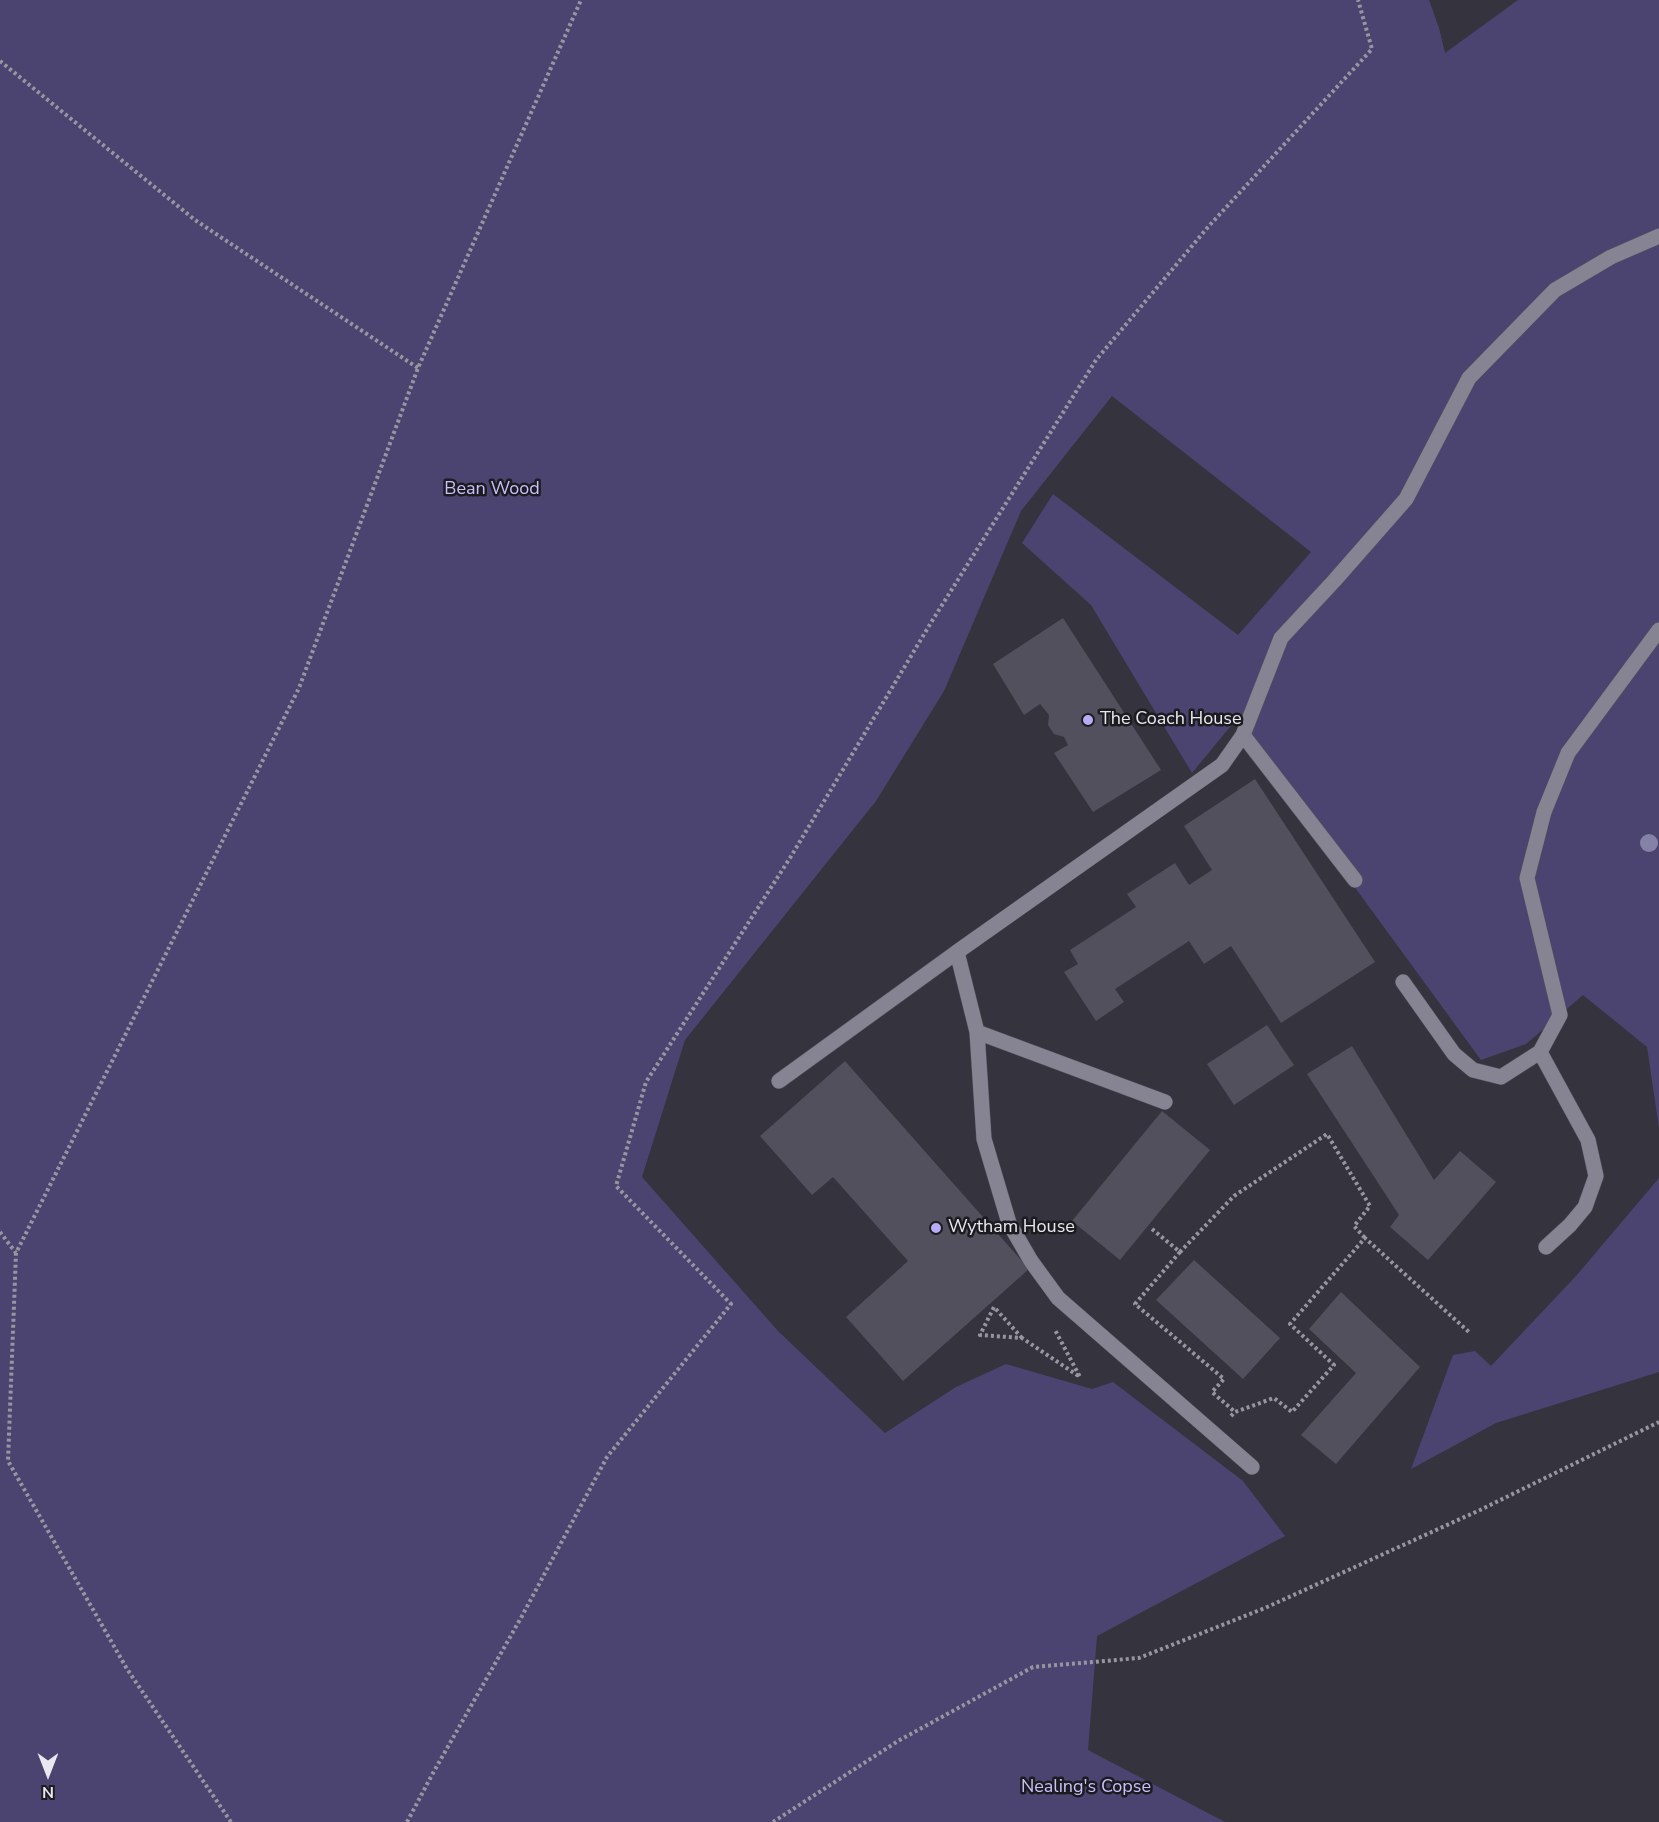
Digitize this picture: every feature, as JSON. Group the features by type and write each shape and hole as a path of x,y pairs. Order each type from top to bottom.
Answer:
{"lane":[{"path":"779,1081 1222,765 1243,735 1281,638 1406,499 1469,378 1555,290 1611,257 1659,236"},
{"path":"1403,982 1454,1054 1473,1070 1500,1077 1540,1053 1560,1015 1527,878 1544,812 1568,753 1659,630"},
{"path":"1243,735 1355,880"},
{"path":"957,952 976,1032 984,1139 1009,1223 1031,1261 1058,1298 1252,1467"},
{"path":"976,1032 1166,1102"},
{"path":"1540,1053 1588,1140 1596,1176 1585,1208 1546,1247"}],"path":[{"path":"231,1822 127,1668 9,1461 16,1253 299,688 418,368 581,0"},
{"path":"407,1822 522,1617 607,1457 731,1304 616,1186 646,1082 790,858 932,621 1096,360 1208,227 1372,49 1358,0"},
{"path":"0,60 195,220 418,368"},
{"path":"1235,1412 1212,1392 1224,1379 1135,1304 1180,1252 1234,1196 1327,1134 1370,1206 1354,1226 1470,1333"},
{"path":"1152,1229 1180,1252"},
{"path":"0,1232 16,1253"},
{"path":"1214,1434 1235,1412 1274,1398 1292,1412 1334,1365 1290,1324 1365,1238"},
{"path":"1022,1338 980,1335 994,1307 1022,1338 1080,1377 1052,1325"},
{"path":"773,1822 898,1741 1033,1667 1139,1658 1265,1608 1480,1510 1659,1422"}],"green space":[{"name":"Bean Wood","path":"0,0 1429,0 1445,53 1518,0 1659,0 1659,1128 1647,1047 1583,995 1526,1044 1481,1060 1234,722 1192,773 1091,605 1022,543 1053,494 1238,635 1311,552 1112,396 1021,511 944,691 876,801 685,1040 642,1177 778,1331 885,1433 956,1387 1006,1364 1092,1389 1113,1382 1243,1481 1285,1536 1097,1636 1088,1750 1225,1822 0,1822"},
{"path":"1659,1178 1659,1372 1496,1423 1411,1469 1453,1355 1475,1351 1491,1366 1576,1276"}],"building":[{"name":"The Coach House","path":"1063,618 1161,770 1093,812 1054,753 1068,745 1064,737 1054,734 1048,725 1049,715 1040,704 1024,715 993,664"},
{"path":"1255,779 1375,962 1281,1023 1231,946 1204,964 1189,941 1115,989 1124,1002 1096,1021 1064,972 1078,964 1070,950 1136,907 1127,894 1175,863 1189,885 1212,870 1184,826"},
{"path":"1267,1025 1294,1065 1234,1105 1207,1064"},
{"path":"1352,1046 1434,1180 1460,1151 1496,1182 1428,1260 1390,1227 1399,1215 1307,1074"},
{"name":"Wytham House","path":"845,1061 1029,1269 903,1381 846,1317 908,1261 833,1177 812,1195 760,1136"},
{"path":"1162,1111 1210,1150 1120,1260 1072,1221"},
{"path":"1194,1260 1280,1338 1243,1379 1156,1300"},
{"path":"1341,1292 1420,1367 1336,1464 1301,1435 1356,1373 1309,1329"}],"place":[{"name":"The Coach House","path":"1088,720"},
{"name":"Wytham House","path":"936,1228"}],"park label":[{"name":"Nealing's Copse","path":"1086,1788"}]}
